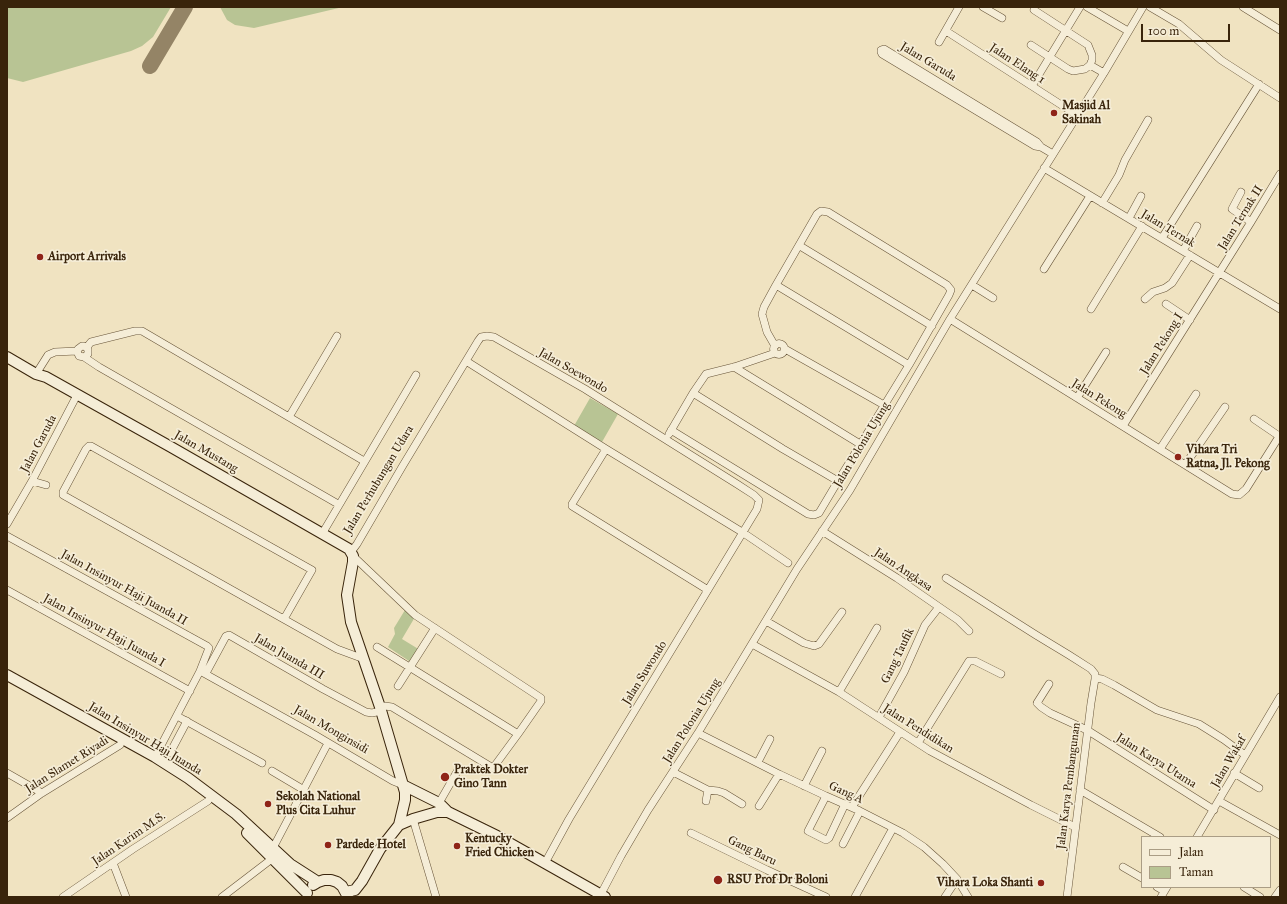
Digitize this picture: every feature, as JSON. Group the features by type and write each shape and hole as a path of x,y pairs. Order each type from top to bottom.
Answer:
{"main road":[{"name":"Jalan Mustang","path":"7,352 40,374"},
{"name":"Jalan Mustang","path":"7,357 172,447 346,547 352,554"},
{"name":"Jalan Perhubungan Udara","path":"352,554 353,562 348,595 351,622 403,785 405,800 399,825"},
{"name":"Jalan Insinyur Haji Juanda","path":"7,675 155,757 206,791 236,814 273,853 307,895"},
{"name":"Jalan Insinyur Haji Juanda","path":"7,682 168,772 208,800 273,853 318,882"},
{"name":"Jalan Monginsidi","path":"403,785 439,803 448,812 497,836 603,896"},
{"path":"307,895 312,887 318,882 331,880 337,882 347,894 355,890 362,881 380,849 399,825 437,812 448,812"}],"street":[{"path":"939,42 959,7"},
{"path":"983,7 1002,18"},
{"path":"1032,86 1080,7"},
{"path":"1087,7 1128,31"},
{"name":"Jalan Polonia Ujung","path":"603,896 637,830 698,733 797,569 850,490 950,319 1104,73 1143,7"},
{"path":"1150,7 1179,24 1221,60 1280,98"},
{"path":"1243,7 1280,30"},
{"path":"1031,45 1073,71 1085,69 1090,65 1092,55 1088,45 1034,10"},
{"name":"Jalan Elang 1","path":"946,31 1077,115"},
{"name":"Jalan Garuda","path":"921,74 882,54 881,50 884,49 921,74 1053,154"},
{"path":"1090,65 1104,73"},
{"path":"1162,238 1259,84"},
{"path":"1102,203 1119,175 1125,160 1148,120"},
{"name":"Jalan Ternak","path":"1044,168 1280,309"},
{"name":"Jalan Ternak II","path":"1219,272 1280,174"},
{"path":"1241,192 1232,209 1251,222"},
{"path":"1044,269 1090,196"},
{"path":"1129,218 1141,196"},
{"path":"671,430 808,514 814,515 819,513 932,326 950,295 951,290 949,286 861,232 828,212 821,211 817,214 764,307 762,314 767,332 777,354 782,353 785,349 884,405"},
{"path":"1091,309 1142,226"},
{"path":"1144,298 1153,292 1168,287 1172,283 1187,253 1197,226"},
{"path":"800,246 932,326"},
{"name":"Jalan Pekong I","path":"1123,426 1219,272"},
{"path":"776,285 909,364"},
{"path":"972,285 993,298"},
{"path":"1166,304 1190,320"},
{"name":"Jalan Pekong","path":"950,319 1227,492 1237,495 1243,492 1280,436"},
{"path":"87,347 91,342 135,331 142,331 364,461"},
{"path":"289,417 337,336"},
{"name":"Jalan Perhubungan Udara","path":"352,554 402,467 481,337"},
{"name":"Jalan Soewondo","path":"481,337 494,337 585,389 754,495"},
{"path":"40,374 48,355 55,352 77,351 80,347 87,347"},
{"path":"84,357 89,351 87,347"},
{"path":"666,440 693,393 706,374 734,367 775,349"},
{"path":"77,351 79,356 84,357 338,504"},
{"path":"1077,398 1106,352"},
{"path":"466,361 742,532 788,563"},
{"path":"734,367 860,444"},
{"path":"322,534 338,504 416,375"},
{"path":"693,393 783,450 838,481"},
{"path":"1160,449 1196,394"},
{"name":"Jalan Garuda","path":"7,524 32,481 77,395"},
{"path":"1185,465 1225,407"},
{"path":"1254,419 1280,436"},
{"path":"284,619 312,570 91,446 88,446 63,492 63,495 337,650 364,659"},
{"path":"606,449 572,506 708,590"},
{"path":"32,481 46,485"},
{"name":"Jalan Suwondo","path":"545,863 569,818 759,505 758,500 754,495"},
{"name":"Jalan Angkasa","path":"822,531 897,578 958,620 969,631"},
{"name":"Jalan Insinyur Haji Juanda II","path":"7,536 207,646 208,651 203,672"},
{"path":"352,554 415,615 540,697 541,701 495,767 492,768 392,707 385,706 380,709"},
{"path":"946,578 1091,669 1095,678 1102,679 1114,685 1157,710 1199,724 1245,755"},
{"name":"Jalan Insinyur Haji Juanda I","path":"7,590 190,691"},
{"name":"Gang Taufik","path":"879,717 904,672 925,625 939,607"},
{"path":"766,621 804,643 814,646 819,644 842,612"},
{"path":"398,686 435,628"},
{"path":"839,692 877,628"},
{"name":"Jalan Juanda III","path":"203,672 226,636 229,635 366,712 372,713 380,709"},
{"name":"Jalan Pendidikan","path":"752,644 839,692 918,743 985,781 1075,827"},
{"path":"377,647 518,734"},
{"path":"918,743 969,661 974,661 1001,674"},
{"path":"155,757 190,691 203,672"},
{"name":"Jalan Monginsidi","path":"203,672 393,781 403,785"},
{"name":"Jalan Karya Pembangunan","path":"1067,897 1087,730 1095,678"},
{"path":"1050,684 1038,700 1038,705 1050,713 1087,730"},
{"name":"Jalan Wakaf","path":"1198,836 1280,697"},
{"path":"177,716 262,763"},
{"path":"170,753 188,721"},
{"name":"Jalan Karya Utama","path":"1087,730 1214,810"},
{"path":"826,796 808,831 826,840 829,838 848,806 900,732"},
{"name":"Gang A","path":"698,733 758,762 779,774 860,811 913,840 928,851 957,879 968,897"},
{"path":"758,762 770,739"},
{"path":"222,897 273,853 328,743"},
{"name":"Jalan Slamet Riyadi","path":"7,818 42,793 120,745"},
{"path":"804,786 822,751"},
{"path":"439,803 458,770"},
{"path":"272,771 304,790"},
{"path":"673,772 708,790 721,792 742,804"},
{"path":"7,773 42,793"},
{"path":"1234,773 1260,788"},
{"path":"760,806 779,774"},
{"path":"706,801 708,790"},
{"path":"1080,790 1158,836"},
{"name":"Jalan Karim M.S.","path":"63,897 133,848 208,800"},
{"path":"1219,801 1280,835"},
{"path":"843,844 860,811"},
{"path":"413,819 436,897"},
{"path":"856,897 893,828"},
{"name":"Gang Baru","path":"691,833 826,897"},
{"path":"113,863 126,897"},
{"path":"1123,867 1141,877"},
{"path":"945,897 957,879"},
{"path":"1246,888 1260,897"},
{"path":"1275,897 1280,890"}],"green space":[{"path":"7,7 171,7 153,37 142,46 131,51 23,82 7,78"},
{"path":"220,7 343,7 254,28 235,25 227,20"},
{"path":"590,398 618,414 602,442 574,426"},
{"path":"405,610 415,617 402,639 420,650 412,663 388,647 395,634 394,628"}],"taxiway":[{"path":"150,66 185,7"}],"place":[{"name":"Masjid Al Sakinah","path":"1054,113"},
{"name":"Airport Arrivals","path":"40,257"},
{"name":"Vihara Tri Ratna, Jl. Pekong","path":"1178,457"},
{"name":"Praktek Dokter Gino Tann","path":"445,777"},
{"name":"Sekolah National Plus Cita Luhur","path":"268,804"},
{"name":"Pardede Hotel","path":"328,845"},
{"name":"Kentucky Fried Chicken","path":"457,846"},
{"name":"RSU Prof Dr Boloni","path":"718,880"},
{"name":"Vihara Loka Shanti","path":"1041,883"}]}
